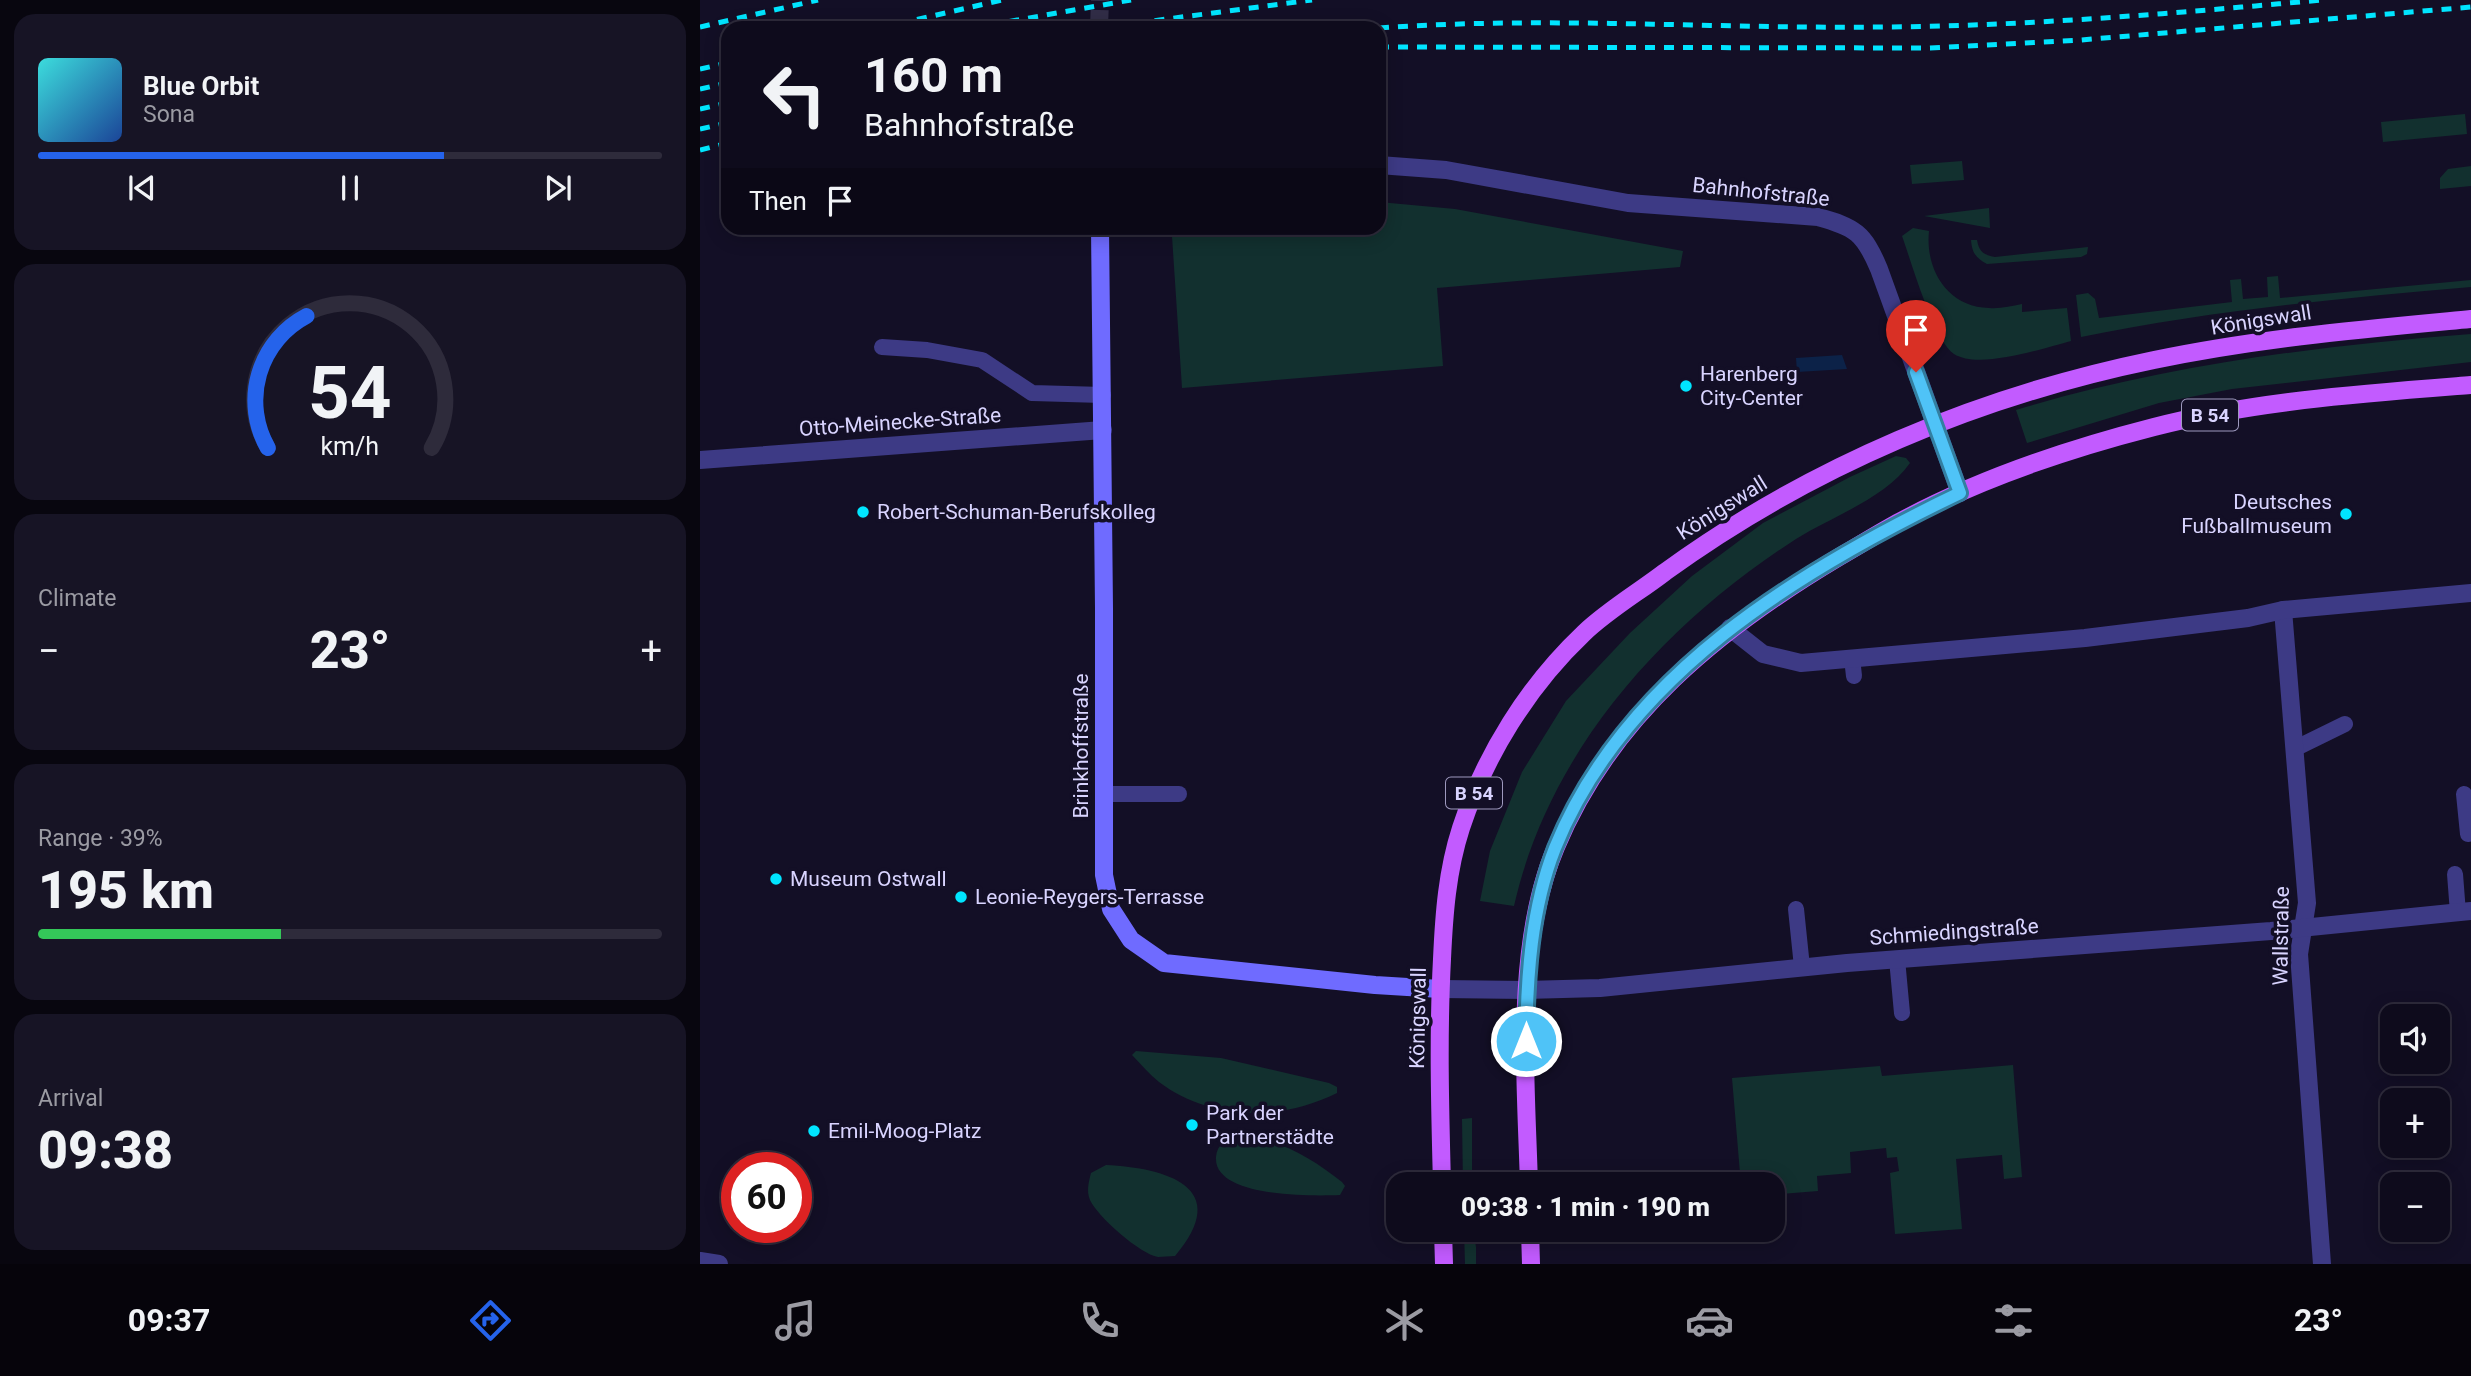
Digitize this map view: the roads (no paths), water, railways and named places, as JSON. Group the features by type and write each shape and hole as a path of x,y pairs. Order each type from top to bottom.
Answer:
{"main road":[{"name":"Königswall","path":"1442,1172 1440,989 1447,889 1460,830 1504,732 1527,697 1587,630 1716,535 1819,476 1934,424 2077,378 2157,359 2301,335 2471,318"},
{"name":"B 54","path":"1529,1172 1526,990 1533,932 1555,849 1578,800 1633,722 1694,659 1730,628 1782,591 1901,521 1960,493 2039,462 2167,424 2218,413 2279,404 2471,385"},
{"path":"1443,1242 1444,1264"},
{"path":"1530,1242 1531,1264"}],"street":[{"name":"Bahnhofstraße","path":"1386,166 1446,170 1628,203 1818,217 1847,225 1869,245 1880,269 1960,493"},
{"name":"Brinkhoffstraße","path":"1100,235 1104,875 1111,909 1130,940 1164,963 1375,985 1440,989"},
{"name":"Otto-Meinecke-Straße","path":"700,460 1001,445 1103,430"},
{"path":"1730,628 1763,654 1801,663 1853,667 2162,630 2248,618 2283,610 2471,593"},
{"name":"Wallstraße","path":"2283,610 2307,903 2299,954 2322,1264"},
{"name":"Schmiedingstraße","path":"1440,989 1601,988 1802,967 2464,912"},
{"path":"700,1261 719,1264"}],"lane":[{"path":"882,347 927,350 982,360 1032,393 1103,395"},
{"path":"2294,749 2345,724"},
{"path":"1104,794 1179,794"},
{"path":"2464,794 2468,834"},
{"path":"2455,874 2464,912"},
{"path":"1796,909 1802,967"},
{"path":"1897,959 1902,1013"}],"water":[{"path":"1842,355 1847,369 1797,372 1796,358"}],"tunnel":[{"path":"1099,21 1100,0"}],"railway":[{"path":"726,21 818,0"},
{"path":"910,21 1002,0"},
{"path":"1012,21 1131,0"},
{"path":"1152,21 1312,0"},
{"path":"1386,28 1505,23 1938,26 2103,18 2322,0"},
{"path":"1386,47 1930,48 2081,40 2471,7"},
{"path":"700,27 721,22"},
{"path":"700,69 721,64"},
{"path":"700,89 721,84"},
{"path":"700,109 721,104"},
{"path":"700,129 721,124"},
{"path":"700,150 721,145"}],"place":[{"name":"Harenberg City-Center","path":"1686,386"},
{"name":"Robert-Schuman-Berufskolleg","path":"863,512"},
{"name":"Deutsches Fußballmuseum","path":"2346,514"},
{"name":"Museum Ostwall","path":"776,879"},
{"name":"Leonie-Reygers-Terrasse","path":"961,897"},
{"name":"Park der Partnerstädte","path":"1192,1125"},
{"name":"Emil-Moog-Platz","path":"814,1131"}]}
